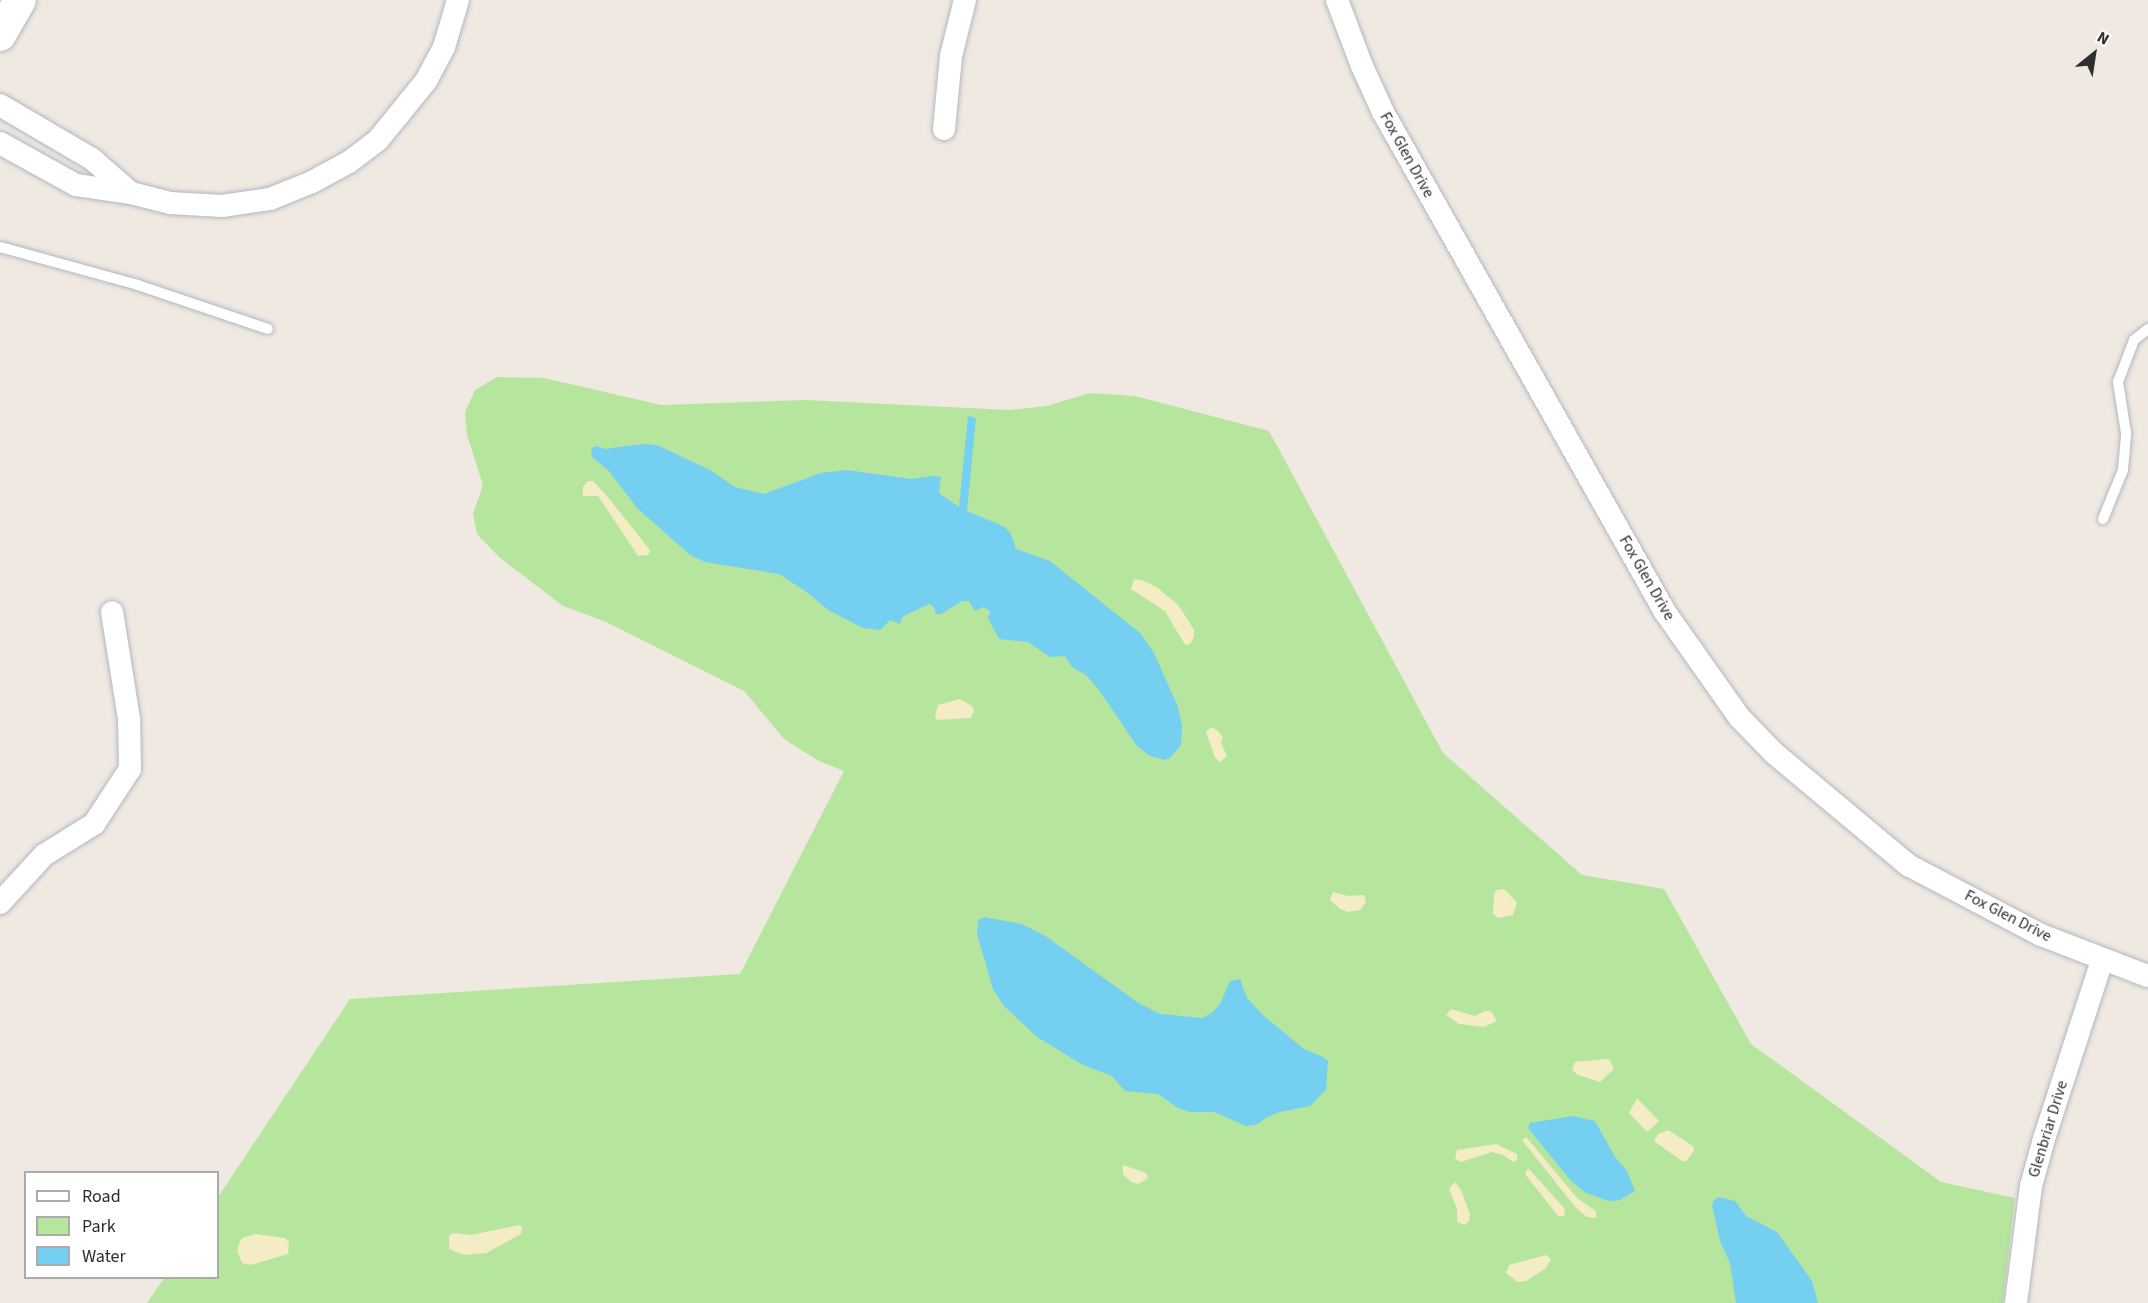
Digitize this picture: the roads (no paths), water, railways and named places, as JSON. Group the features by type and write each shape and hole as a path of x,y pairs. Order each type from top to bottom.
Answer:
{"main road":[{"path":"0,34 20,0"}],"street":[{"path":"0,142 76,185 131,193 170,202 226,206 270,199 312,182 349,162 378,140 426,81 444,47 458,0"},
{"path":"944,129 951,56 965,0"},
{"name":"Fox Glen Drive","path":"1337,0 1362,66 1383,112 1665,612 1739,717 1811,786 1908,865 2041,935 2148,976"},
{"path":"0,105 92,159 131,193"},
{"path":"0,903 44,855 94,824 130,769 129,718 112,612"},
{"name":"Glenbriar Drive","path":"2016,1303 2031,1186 2102,960"}],"lane":[{"path":"0,248 138,285 268,329"},
{"path":"2103,519 2123,470 2127,433 2118,382 2134,340 2148,329"}],"water":[{"path":"968,416 976,418 967,511 1005,527 1011,534 1016,549 1050,561 1140,633 1154,653 1178,707 1182,726 1181,745 1170,758 1165,760 1150,756 1137,746 1099,690 1086,675 1072,667 1065,656 1050,657 1028,642 999,639 988,618 990,611 983,607 975,611 969,601 962,601 941,614 936,614 934,607 929,604 902,617 900,624 890,620 880,630 863,628 828,610 808,593 779,574 705,562 690,555 637,508 608,470 593,458 591,453 592,448 597,446 604,449 643,444 657,445 710,470 735,487 764,494 821,473 847,470 911,479 941,477 939,493 959,507"},
{"path":"984,917 1022,924 1047,937 1137,1002 1160,1014 1202,1018 1213,1012 1221,1002 1230,981 1240,979 1247,998 1264,1016 1304,1049 1328,1061 1326,1090 1310,1106 1280,1112 1267,1117 1258,1124 1246,1126 1214,1112 1190,1112 1178,1108 1158,1094 1125,1091 1112,1076 1083,1065 1037,1037 1004,1006 993,989 977,934 978,920"},
{"path":"1573,1116 1595,1121 1615,1157 1627,1171 1635,1191 1620,1200 1609,1201 1586,1193 1571,1181 1528,1128 1530,1123"},
{"path":"1719,1197 1735,1201 1746,1216 1777,1232 1812,1281 1818,1303 1736,1303 1730,1263 1720,1241 1712,1205"}]}
